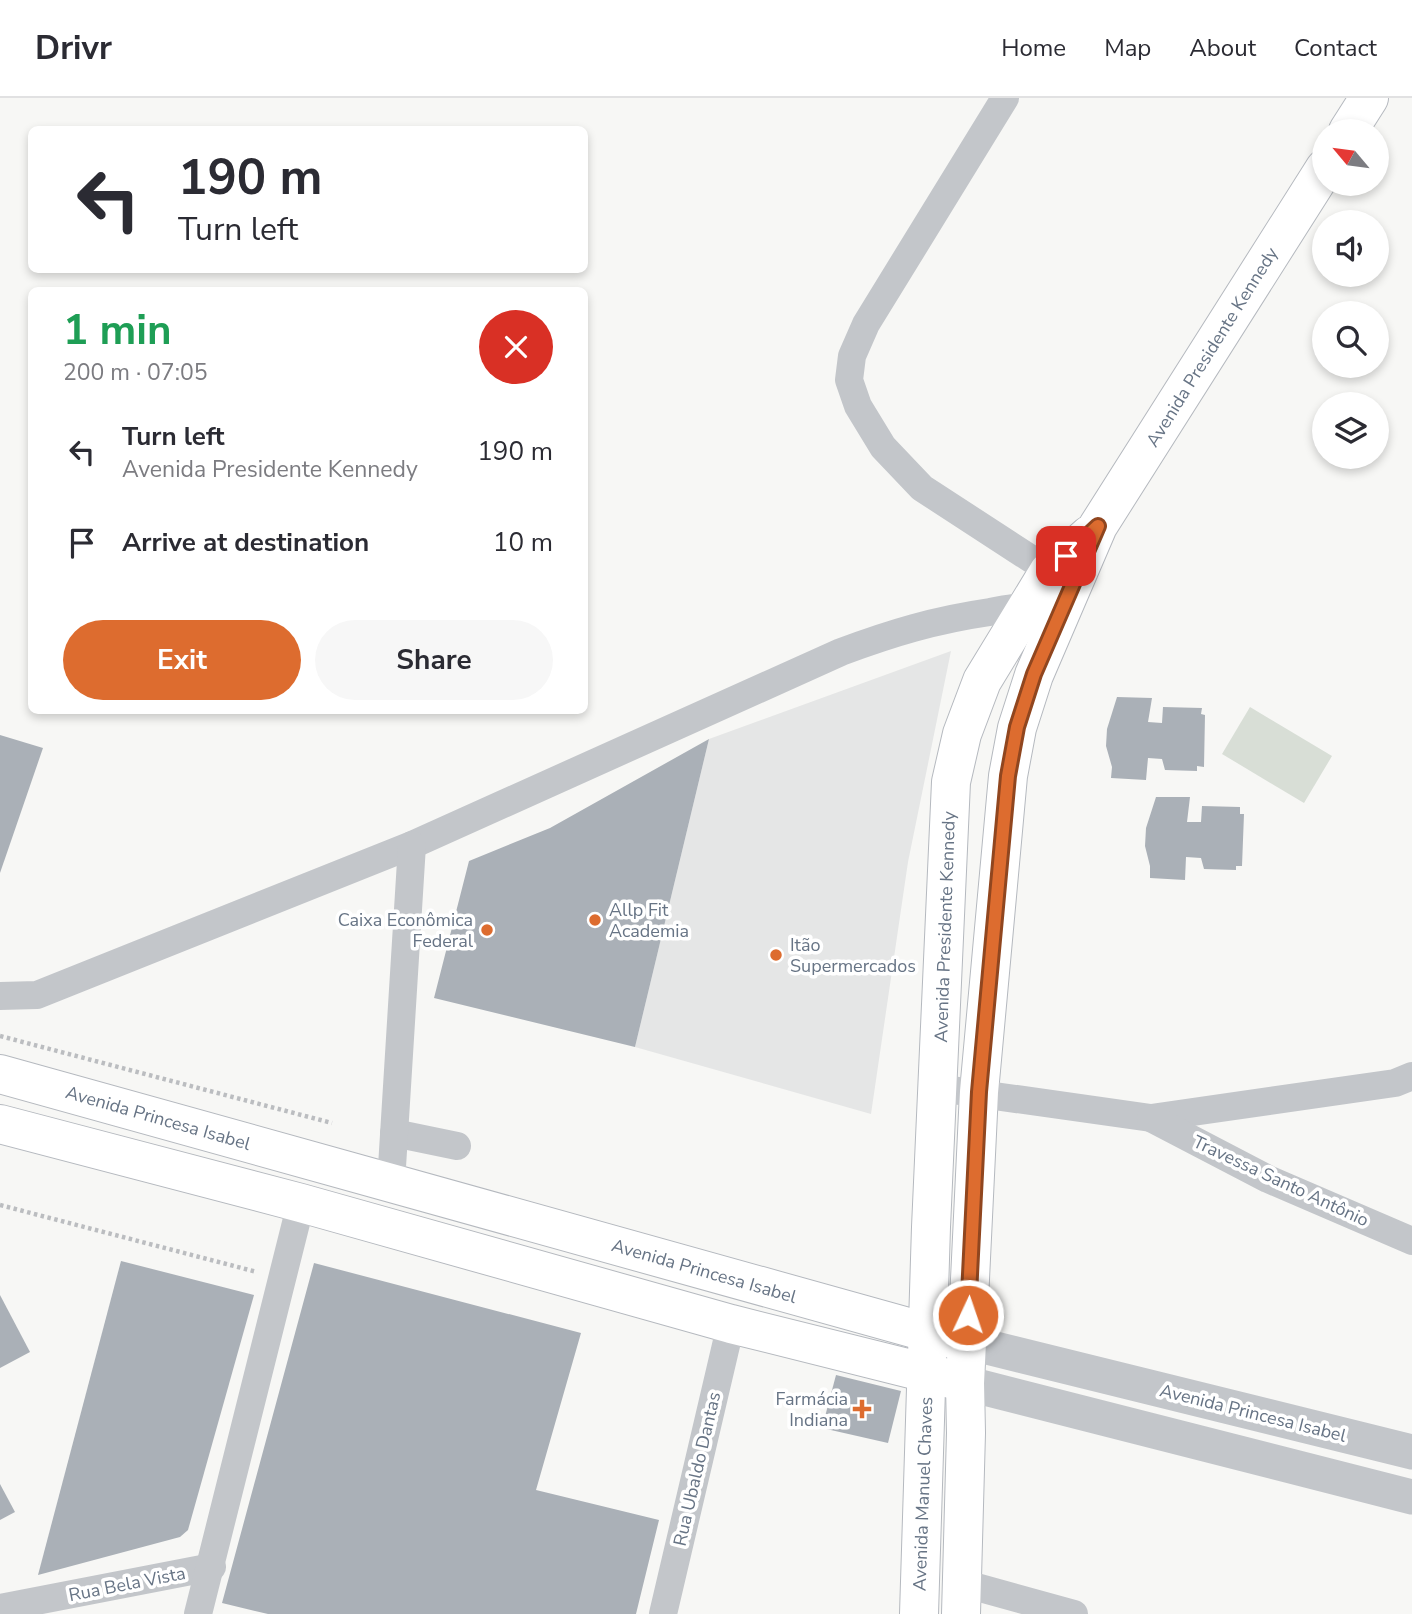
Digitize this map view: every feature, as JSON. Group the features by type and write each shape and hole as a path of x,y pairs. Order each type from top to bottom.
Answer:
{"main road":[{"path":"1356,119 1369,98"},
{"name":"Avenida Presidente Kennedy","path":"927,1373 951,782 962,734 982,681 1053,593 1098,526 1312,189"},
{"name":"Avenida Presidente Kennedy","path":"965,1383 979,1092 1008,776 1017,727 1034,674 1053,593"},
{"name":"Avenida Princesa Isabel","path":"0,1074 928,1334 967,1342"},
{"path":"0,1124 302,1203 731,1324 965,1383 962,1599"},
{"name":"Avenida Manuel Chaves","path":"919,1614 927,1373"}],"street":[{"path":"1005,98 866,324 852,356 849,380 858,406 883,447 922,488 1053,593"},
{"path":"0,996 37,995 412,845 841,652 904,629 1053,593"},
{"path":"391,1183 412,845"},
{"path":"939,1088 1151,1118 1406,1085"},
{"name":"Travessa Santo Antônio","path":"1151,1118 1268,1179 1412,1241"},
{"path":"394,1133 457,1146"},
{"path":"198,1614 302,1203"},
{"name":"Rua Ubaldo Dantas","path":"663,1614 731,1324"},
{"name":"Avenida Princesa Isabel","path":"967,1342 1412,1452"},
{"path":"965,1383 1412,1497"},
{"name":"Rua Bela Vista","path":"0,1608 212,1567"},
{"path":"962,1599 1074,1614"}],"path":[{"path":"0,1036 332,1123"},
{"path":"0,1205 281,1278"}],"shaded area":[{"name":"Itão Supermercados","path":"951,651 908,862 871,1114 635,1047 709,739"},
{"path":"1250,707 1332,756 1304,803 1222,754"}],"building":[{"path":"1117,697 1152,698 1148,722 1162,723 1163,707 1202,708 1201,714 1205,715 1204,767 1197,766 1197,771 1165,770 1162,759 1148,758 1146,780 1111,778 1112,767 1106,746 1107,729"},
{"path":"0,735 43,748 0,873"},
{"name":"Allp Fit Academia","path":"709,739 635,1047 434,998 469,861 550,828"},
{"path":"1156,797 1190,797 1187,822 1201,822 1202,806 1240,807 1240,814 1244,814 1242,866 1236,866 1236,870 1204,869 1201,858 1186,857 1185,880 1150,878 1145,846 1146,828"},
{"path":"121,1261 254,1295 188,1530 180,1537 38,1575"},
{"path":"314,1263 581,1333 536,1490 659,1520 636,1614 268,1614 222,1603"},
{"path":"0,1295 30,1352 0,1368"},
{"name":"Farmácia Indiana","path":"836,1375 901,1391 888,1443 822,1428"},
{"path":"0,1484 15,1512 0,1520"}],"place":[{"name":"Allp Fit Academia","path":"595,920"},
{"name":"Caixa Econômica Federal","path":"487,930"},
{"name":"Itão Supermercados","path":"776,955"},
{"name":"Farmácia Indiana","path":"862,1409"}],"route":[{"path":"968,1315 979,1092 1008,776 1017,727 1034,674 1098,526 1066,556"}]}
